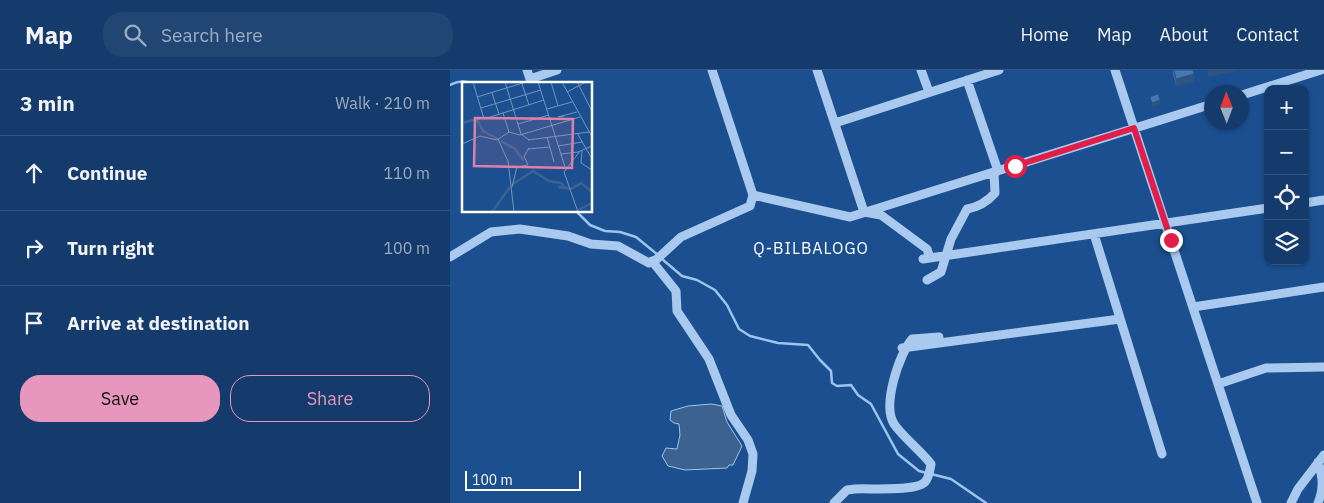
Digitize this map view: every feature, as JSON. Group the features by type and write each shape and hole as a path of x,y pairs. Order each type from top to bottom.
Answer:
{"street":[{"path":"527,70 530,79 557,70"},
{"path":"450,257 491,232 520,229 568,236 591,244 618,246 649,263 681,237 750,206 753,195 712,70"},
{"path":"818,70 864,212"},
{"path":"922,70 929,92"},
{"path":"835,123 999,70"},
{"path":"1115,70 1257,503"},
{"path":"1249,93 1321,70"},
{"path":"927,280 941,272 951,239 967,209 977,207 990,199 995,193 996,171 967,80"},
{"path":"753,195 850,217 1204,106"},
{"path":"1309,202 1324,200"},
{"path":"864,212 881,215 927,249 926,259 1264,209"},
{"path":"1094,234 1162,454"},
{"path":"657,258 676,291 677,311 709,359 731,415 748,440 752,454 752,471 743,503"},
{"path":"1192,307 1324,287"},
{"path":"903,348 1120,319"},
{"path":"834,503 847,490 855,488 911,488 926,482 931,464 893,423 889,403 903,348 912,339 938,337"},
{"path":"1218,384 1266,368 1324,367"},
{"path":"1291,503 1298,489 1324,454"},
{"path":"1318,462 1323,488 1318,503"}],"water":[{"path":"711,404 722,406 727,422 742,446 733,465 729,465 727,468 685,470 668,466 662,456 666,448 677,449 680,435 679,424 670,420 671,411 688,406"}],"building":[{"path":"1174,70 1193,70 1194,74 1176,79"},
{"path":"1158,94 1160,100 1152,103 1150,97"}],"waterway":[{"path":"450,85 462,82"},
{"path":"462,82 467,82"},
{"path":"577,212 590,225 605,231 620,232 636,237 658,255"},
{"path":"662,259 682,276 697,280 715,290 727,305 739,329 750,336 778,343 808,345 831,371 832,383 837,386 851,385 858,395 871,404 898,454 919,471 951,479 986,503"}],"district":[{"name":"Q-BILBALOGO","path":"811,248"}],"route":[{"path":"1015,166 1134,128 1171,240"}]}
